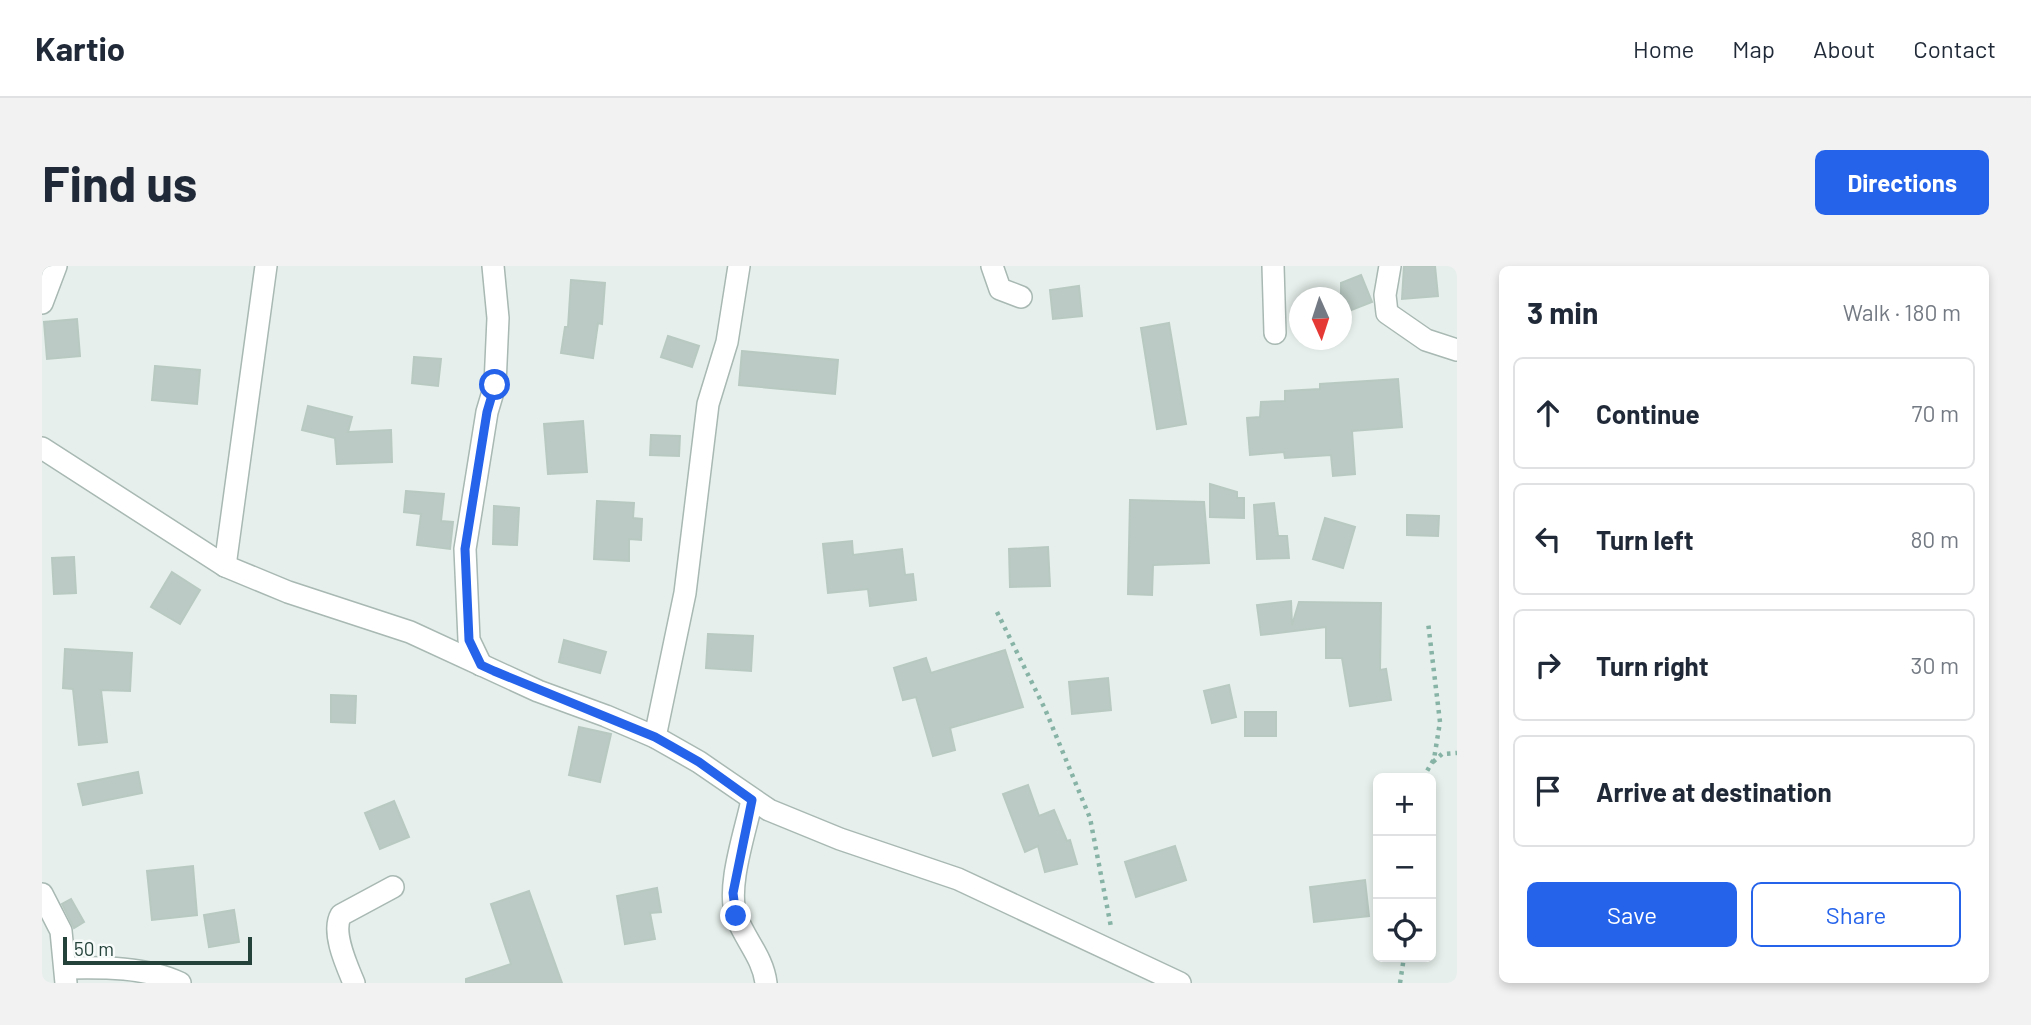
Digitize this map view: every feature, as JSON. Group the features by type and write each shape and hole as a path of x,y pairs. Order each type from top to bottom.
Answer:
{"street":[{"path":"42,303 56,266"},
{"path":"225,566 266,266"},
{"path":"481,665 469,640 465,549 487,412 495,385 498,318 493,266"},
{"path":"655,737 685,593 708,404 727,342 739,266"},
{"path":"992,266 1000,289 1021,297"},
{"path":"1273,266 1275,332"},
{"path":"1390,266 1385,295 1387,313 1426,340 1457,349"},
{"path":"42,447 225,566 288,592 410,632 481,665 655,737 699,762 752,800 803,825 958,879 1180,983"},
{"path":"752,800 733,893 736,916 758,954 766,983"},
{"path":"354,983 338,934 338,920 393,887"},
{"path":"42,894 61,931 66,975 116,969 167,977 180,983"}],"path":[{"path":"997,612 1045,709 1090,818 1116,951"},
{"path":"1426,773 1437,749 1440,712 1428,643 1428,622"},
{"path":"1432,763 1442,754 1457,753"},
{"path":"1400,983 1403,962"}],"building":[{"path":"1404,266 1435,266 1438,296 1402,299"},
{"path":"1361,275 1372,302 1352,310 1352,287 1341,287 1341,283"},
{"path":"571,280 605,283 602,324 598,323 593,358 561,353 565,327 568,327"},
{"path":"1079,286 1082,316 1053,319 1050,290"},
{"path":"77,319 80,356 47,359 44,322"},
{"path":"1169,323 1186,424 1157,429 1141,328"},
{"path":"668,336 699,346 692,367 661,357"},
{"path":"742,351 838,360 835,394 739,385"},
{"path":"414,357 441,359 438,386 412,383"},
{"path":"155,366 200,370 197,404 152,400"},
{"path":"1398,379 1402,427 1352,431 1355,474 1333,476 1331,455 1285,458 1284,452 1250,455 1247,418 1260,417 1261,402 1285,401 1285,391 1320,389 1320,384"},
{"path":"308,406 352,417 348,432 391,430 392,462 337,464 335,438 302,430"},
{"path":"583,421 587,472 548,474 544,424"},
{"path":"651,435 680,436 679,456 650,455"},
{"path":"1210,484 1237,492 1237,498 1244,498 1244,518 1210,517"},
{"path":"406,491 444,494 441,521 453,522 450,549 417,545 421,514 404,512"},
{"path":"1130,500 1204,502 1209,563 1153,565 1152,595 1128,594"},
{"path":"597,501 634,503 633,518 642,519 641,540 629,539 629,561 594,559"},
{"path":"1274,503 1278,536 1287,536 1289,558 1257,559 1254,505"},
{"path":"494,506 519,508 517,545 493,544"},
{"path":"1407,515 1439,516 1438,536 1407,535"},
{"path":"1325,518 1355,527 1343,568 1313,559"},
{"path":"852,541 853,555 902,549 905,575 913,574 916,600 870,606 868,589 828,593 823,544"},
{"path":"1048,547 1050,586 1010,587 1009,549"},
{"path":"74,557 76,593 54,594 52,558"},
{"path":"172,572 200,590 180,624 151,607"},
{"path":"1291,601 1292,625 1299,602 1381,603 1380,670 1386,669 1391,700 1350,706 1342,658 1326,658 1326,627 1261,635 1257,605"},
{"path":"708,634 753,636 751,671 706,668"},
{"path":"564,640 606,652 600,673 559,662"},
{"path":"65,649 132,653 130,691 101,690 107,742 79,745 73,689 63,688"},
{"path":"1005,650 1023,707 950,728 955,750 933,756 916,697 903,700 894,668 926,658 931,673"},
{"path":"1108,678 1111,710 1072,714 1069,682"},
{"path":"1229,685 1236,717 1212,723 1204,691"},
{"path":"331,695 356,696 355,723 331,722"},
{"path":"1245,712 1276,712 1276,736 1245,736"},
{"path":"579,727 611,734 600,782 569,775"},
{"path":"138,772 142,793 83,805 78,784"},
{"path":"1028,785 1039,816 1054,810 1067,841 1070,840 1077,864 1045,872 1038,846 1025,852 1003,794"},
{"path":"394,801 409,837 380,849 365,813"},
{"path":"1175,846 1186,880 1136,897 1125,862"},
{"path":"193,866 197,915 152,920 147,871"},
{"path":"1365,880 1369,916 1314,922 1310,887"},
{"path":"657,888 661,912 650,913 655,939 625,944 617,896"},
{"path":"529,891 562,983 466,983 466,979 511,964 491,904"},
{"path":"71,899 84,922 74,928 62,904"},
{"path":"234,910 239,942 209,947 204,915"}],"route":[{"path":"495,385 487,412 481,465 465,549 467,619 473,651 481,665 538,691 655,737 699,762 752,800 733,893 736,916"}]}
